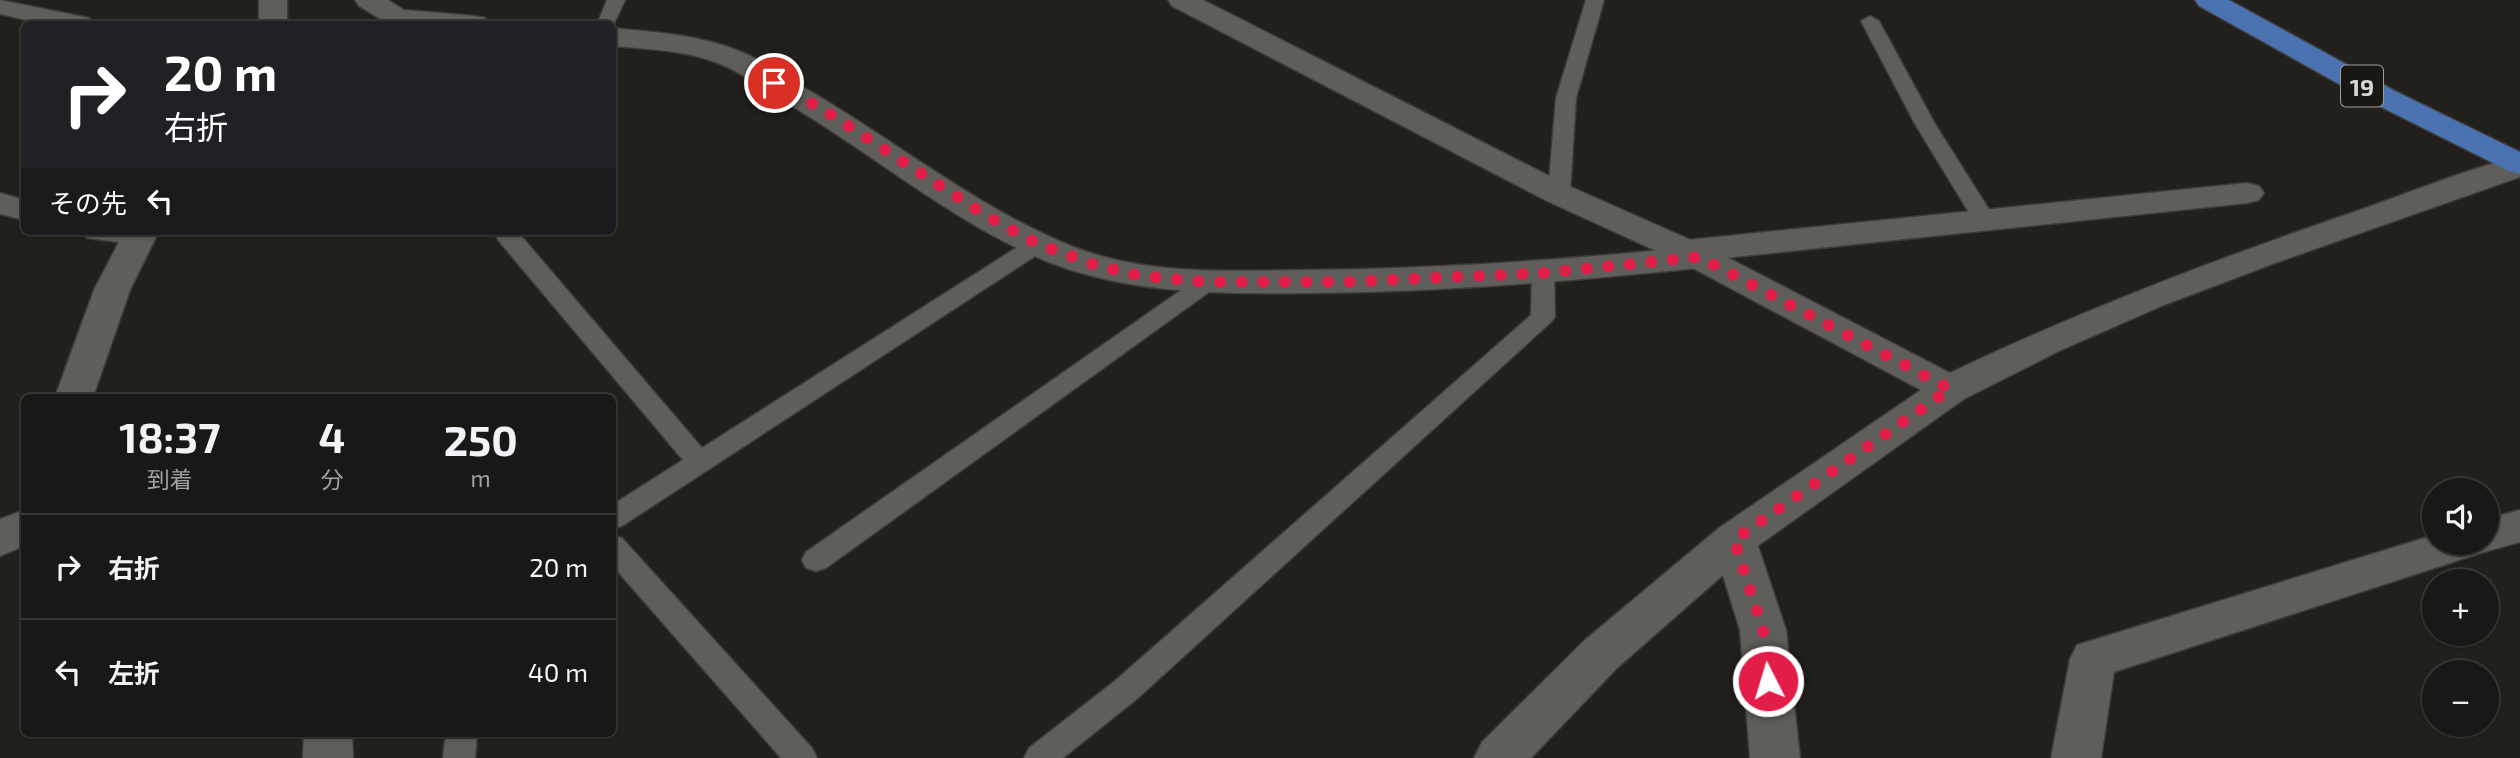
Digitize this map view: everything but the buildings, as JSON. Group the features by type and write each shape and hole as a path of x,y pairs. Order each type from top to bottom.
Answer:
{"main road":[{"name":"19","path":"2209,0 2384,97 2520,165"}],"street":[{"path":"272,21 273,0"},
{"path":"369,0 397,18 436,21"},
{"path":"1182,0 1559,194 1693,254 1950,389"},
{"path":"14,8 67,21"},
{"path":"616,37 650,40 726,56 822,109 988,217 1038,244 1098,266 1140,276 1208,282 1342,282 1544,273 1984,219 2247,193"},
{"path":"1499,758 1601,654 1734,540 1950,389 2046,342 2151,297 2520,165"},
{"path":"0,203 21,209"},
{"path":"75,394 112,290 139,235"},
{"path":"2499,532 2520,526"},
{"path":"0,539 21,528"},
{"path":"1734,540 1763,630 1774,758"},
{"path":"2076,758 2094,659 2426,555"},
{"path":"328,737 328,758"}],"lane":[{"path":"607,21 615,0"},
{"path":"1559,194 1566,98 1595,0"},
{"path":"1870,21 1925,124 1984,219"},
{"path":"506,235 700,463"},
{"path":"616,516 1038,244"},
{"path":"1040,758 1127,689 1543,317 1544,273"},
{"path":"816,560 1208,282"},
{"path":"616,550 801,758"},
{"path":"459,758 462,737"}],"route":[{"path":"774,83 822,109 988,217 1038,244 1098,266 1140,276 1208,282 1342,282 1544,273 1699,257 1950,389 1734,540 1763,630 1768,681"}]}
